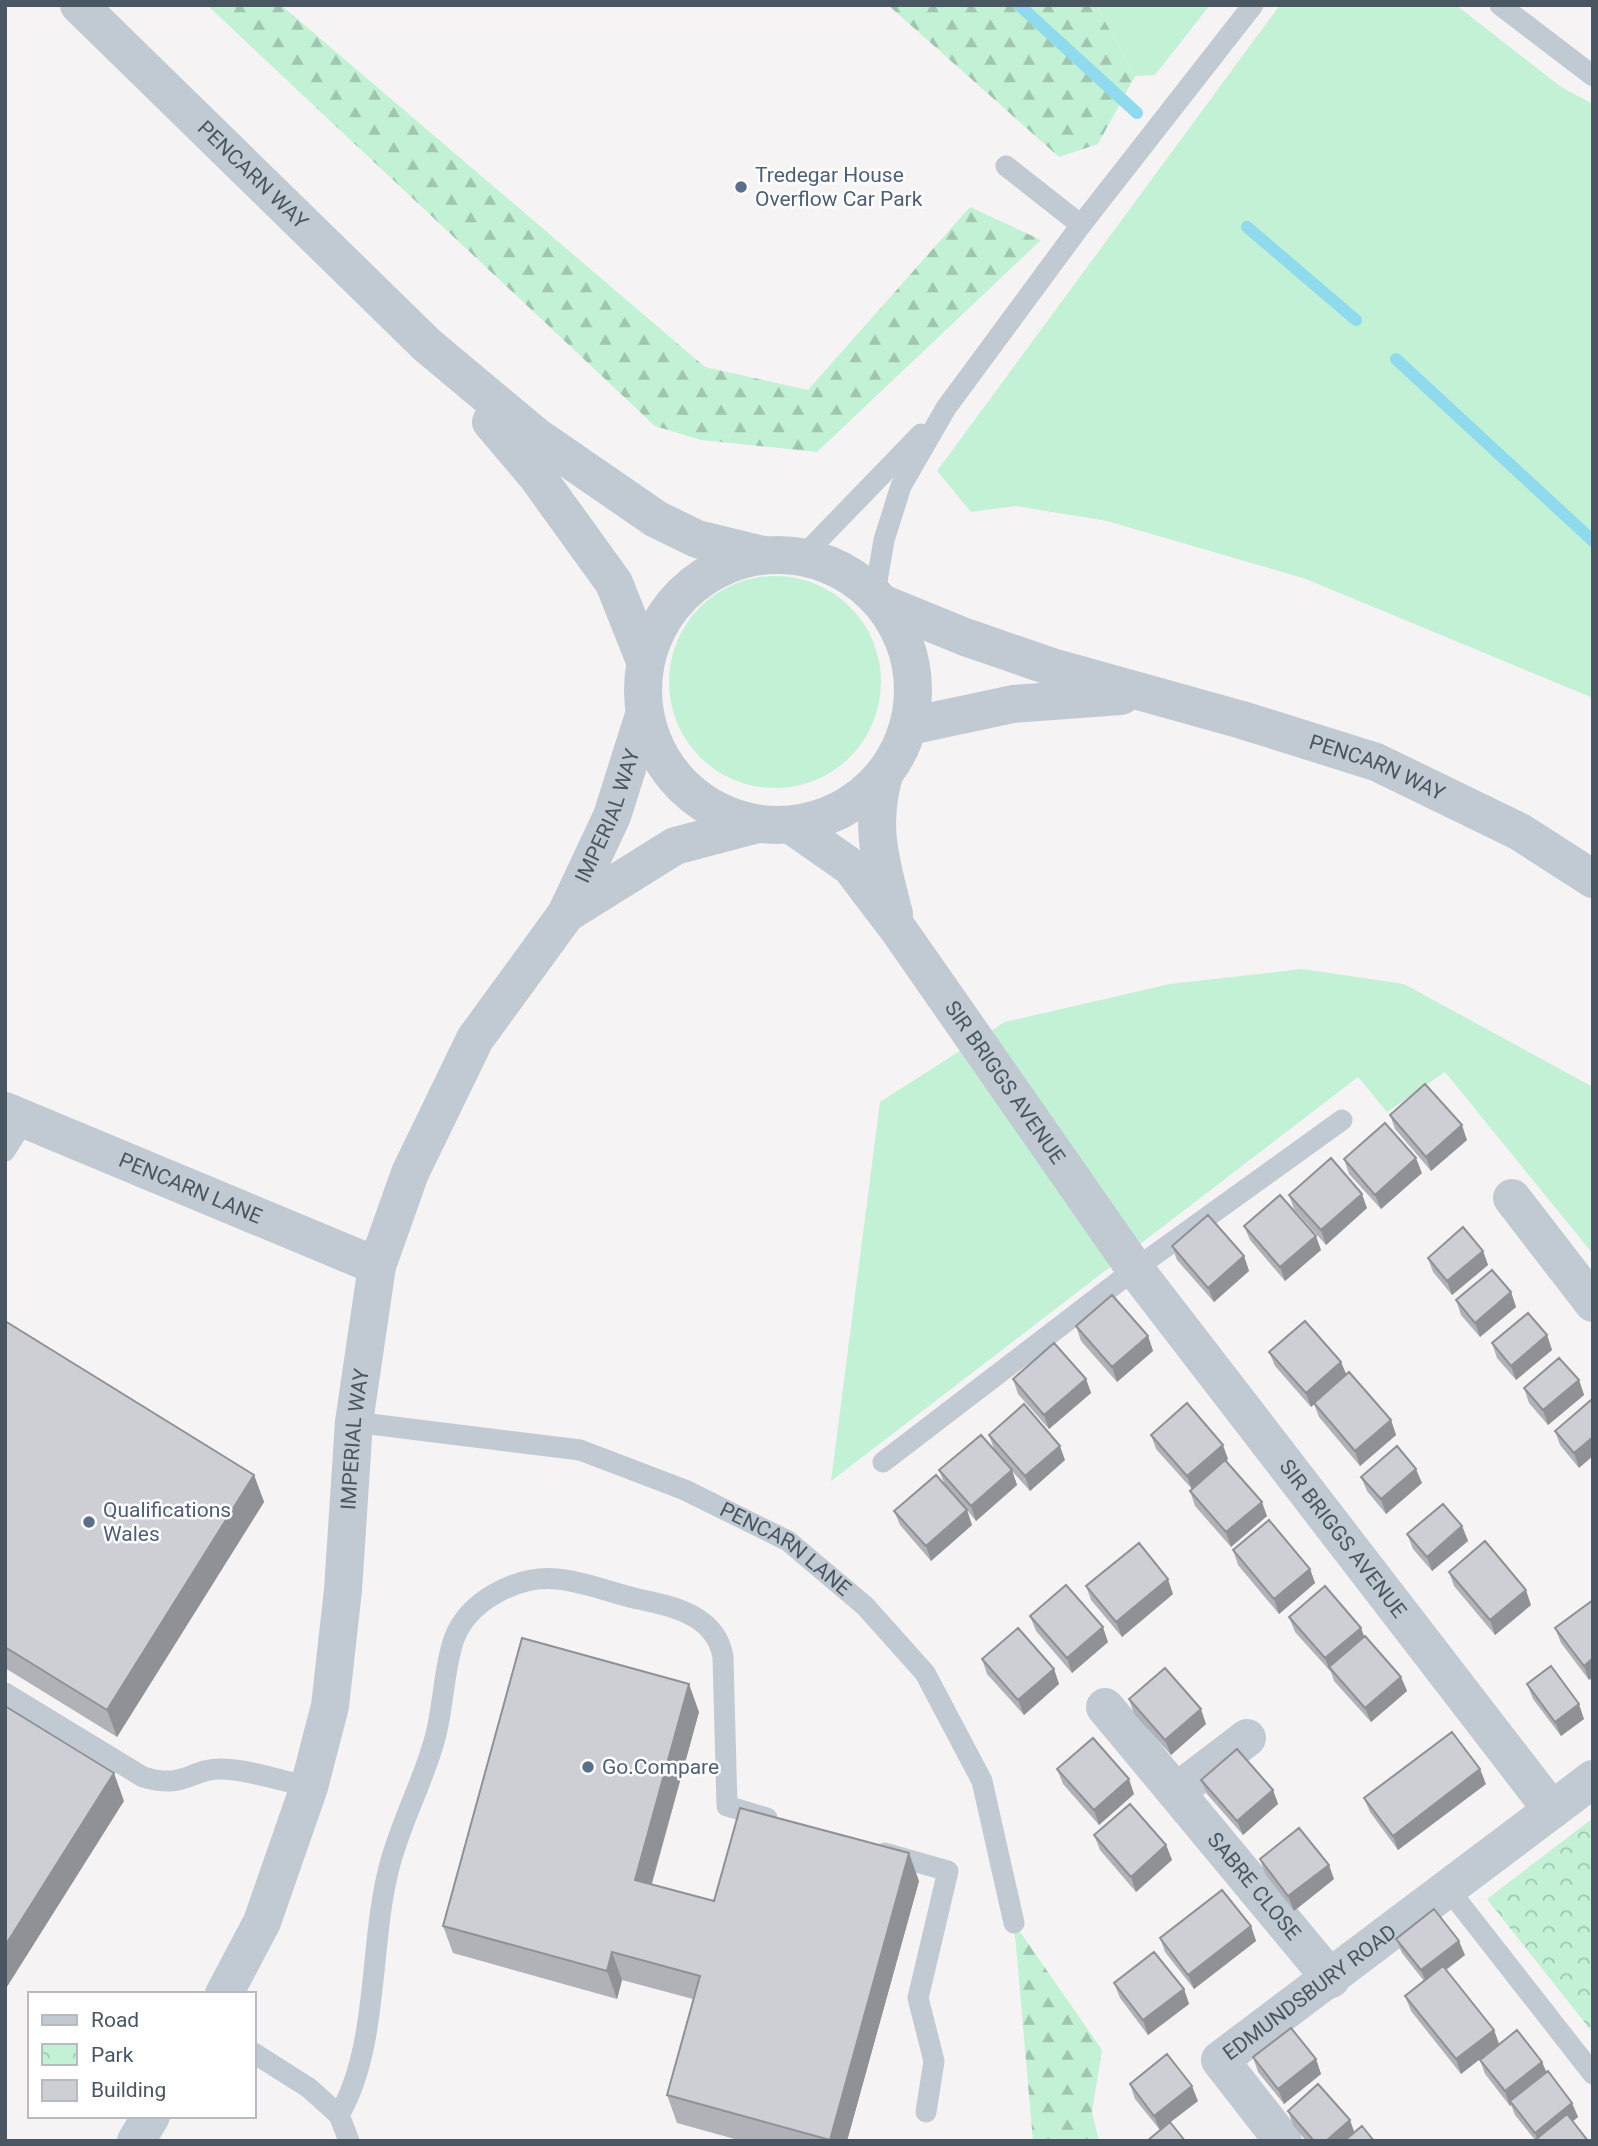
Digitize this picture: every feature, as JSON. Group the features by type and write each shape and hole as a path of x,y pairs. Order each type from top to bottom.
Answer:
{"street":[{"name":"PENCARN WAY","path":"79,5 427,345 537,437 656,519 697,539 763,555"},
{"name":"PENCARN WAY","path":"427,345 536,475 614,583 645,661"},
{"path":"774,825 718,812 684,788 658,754 644,715 642,688 645,661 660,622 686,589 722,566 763,555 803,556 842,569 879,598 905,641 915,683 910,726 900,752 884,775"},
{"name":"PENCARN WAY","path":"879,598 965,637 1144,695 1242,719 1376,762 1520,832 1593,880"},
{"name":"PENCARN WAY","path":"910,726 1013,704 1144,695"},
{"name":"IMPERIAL WAY","path":"224,1992 262,1922 309,1787 330,1706 343,1590 355,1422 377,1266 410,1172 475,1039 566,914 612,816 644,715"},
{"name":"IMPERIAL WAY","path":"566,914 675,846 836,813 862,796 884,775"},
{"name":"SIR BRIGGS AVENUE","path":"884,775 876,803 877,846 898,929"},
{"name":"SIR BRIGGS AVENUE","path":"774,825 851,867 898,929 1135,1269 1552,1810"},
{"name":"PENCARN LANE","path":"15,1115 377,1266"},
{"path":"1512,1198 1593,1303"},
{"name":"SABRE CLOSE","path":"1105,1707 1331,1979"},
{"path":"1176,1792 1247,1738"},
{"name":"EDMUNDSBURY ROAD","path":"1283,2141 1220,2060 1552,1810 1591,1784"},
{"path":"136,2141 150,2118"}],"lane":[{"path":"879,598 884,540 901,486 946,408 1081,225 1253,5"},
{"path":"1500,5 1593,76"},
{"path":"1006,166 1081,225"},
{"path":"803,556 946,408"},
{"path":"5,1151 15,1115"},
{"path":"883,1462 1135,1269 1342,1120"},
{"name":"PENCARN LANE","path":"355,1422 580,1450 685,1490 788,1541 865,1606 925,1673 982,1781 1014,1923"},
{"path":"339,2115 350,2097 359,2069 377,1924 389,1868 436,1735 453,1640 462,1623 492,1596 533,1581 557,1579 680,1609 711,1628 721,1640 723,1657 727,1807 792,1825"},
{"path":"5,1693 143,1777 169,1783 222,1769 309,1787"},
{"path":"870,1848 948,1871 918,1997 934,2060 926,2112"},
{"path":"1449,1890 1588,2069"},
{"path":"256,2054 309,2088 339,2115 349,2141"}],"green space":[{"path":"207,5 281,5 705,367 808,390 970,207 1041,240 817,452 701,440 655,426"},
{"path":"888,5 1096,5 1135,76 1098,144 1059,157"},
{"path":"1096,5 1210,5 1155,75 1135,76"},
{"path":"1280,5 1456,5 1561,87 1593,104 1593,698 1306,579 1107,521 1016,506 971,512 937,471"},
{"path":"775,576 816,584 850,607 873,641 881,682 873,723 850,757 816,780 775,788 734,780 700,757 677,723 669,682 677,641 700,607 734,584"},
{"path":"1302,969 1404,984 1593,1087 1593,1254 1445,1072 1387,1112 1358,1077 831,1481 880,1102 1005,1022 1170,984"},
{"path":"1593,1818 1593,2033 1487,1899"},
{"path":"1014,1923 1102,2050 1092,2112 1099,2141 1033,2141"}],"building":[{"path":"1425,1084 1462,1125 1426,1157 1390,1115"},
{"path":"1385,1123 1416,1158 1375,1195 1344,1159"},
{"path":"1331,1158 1362,1194 1321,1230 1289,1195"},
{"path":"1280,1195 1316,1236 1280,1267 1244,1226"},
{"path":"1208,1215 1244,1256 1208,1288 1172,1246"},
{"path":"1463,1227 1483,1251 1447,1281 1428,1258"},
{"path":"1492,1270 1511,1292 1475,1323 1456,1300"},
{"path":"1112,1295 1148,1336 1112,1367 1076,1326"},
{"path":"1528,1313 1547,1335 1511,1366 1492,1343"},
{"path":"5,1321 254,1475 107,1710 5,1647"},
{"path":"1305,1321 1341,1362 1306,1393 1269,1352"},
{"path":"1054,1343 1086,1379 1044,1415 1013,1379"},
{"path":"1559,1358 1579,1380 1543,1410 1524,1388"},
{"path":"1349,1372 1391,1420 1355,1451 1314,1403"},
{"path":"1591,1400 1593,1437 1574,1453 1555,1431"},
{"path":"1187,1403 1223,1445 1187,1476 1151,1435"},
{"path":"1024,1404 1060,1446 1025,1476 989,1435"},
{"path":"981,1435 1012,1470 971,1506 939,1470"},
{"path":"1397,1446 1416,1469 1381,1499 1361,1477"},
{"path":"1225,1460 1262,1502 1226,1532 1190,1491"},
{"path":"936,1475 967,1510 926,1546 894,1511"},
{"path":"1443,1504 1462,1526 1427,1557 1407,1534"},
{"path":"1269,1520 1310,1569 1274,1599 1233,1550"},
{"path":"1485,1541 1526,1590 1490,1620 1449,1572"},
{"path":"1139,1543 1168,1579 1116,1622 1086,1586"},
{"path":"1066,1585 1103,1627 1067,1658 1030,1616"},
{"path":"1325,1586 1361,1628 1325,1658 1289,1617"},
{"path":"1593,1600 1593,1658 1584,1666 1555,1628"},
{"path":"1018,1628 1054,1669 1018,1700 982,1659"},
{"path":"1365,1636 1401,1677 1365,1708 1329,1667"},
{"path":"522,1638 689,1684 635,1880 714,1901 740,1808 909,1853 830,2140 667,2095 700,1976 612,1952 607,1971 443,1926"},
{"path":"1551,1666 1579,1704 1555,1722 1527,1684"},
{"path":"1165,1668 1201,1709 1165,1740 1129,1699"},
{"path":"5,1706 114,1773 5,1946"},
{"path":"1452,1732 1480,1769 1393,1836 1364,1798"},
{"path":"1093,1738 1129,1779 1094,1810 1057,1769"},
{"path":"1237,1749 1273,1790 1237,1821 1201,1780"},
{"path":"1130,1804 1166,1845 1131,1877 1094,1835"},
{"path":"1299,1828 1329,1865 1288,1896 1260,1859"},
{"path":"1222,1890 1251,1926 1188,1975 1160,1938"},
{"path":"1434,1909 1459,1941 1421,1970 1396,1939"},
{"path":"1154,1952 1184,1989 1143,2020 1114,1983"},
{"path":"1443,1966 1494,2030 1456,2059 1405,1996"},
{"path":"1291,2028 1316,2059 1278,2089 1253,2057"},
{"path":"1517,2030 1542,2062 1505,2091 1480,2060"},
{"path":"1167,2054 1192,2086 1154,2116 1130,2084"},
{"path":"1548,2071 1572,2103 1535,2133 1510,2101"},
{"path":"1318,2084 1350,2120 1326,2141 1314,2141 1288,2111"},
{"path":"1567,2114 1588,2141 1534,2141"},
{"path":"1170,2122 1185,2141 1147,2141"},
{"path":"1362,2126 1374,2141 1344,2141"}],"waterway":[{"path":"1019,5 1137,113"},
{"path":"1247,227 1356,320"},
{"path":"1396,359 1593,541"}],"place":[{"name":"Tredegar House Overflow Car Park","path":"741,187"},
{"name":"Qualifications Wales","path":"89,1522"},
{"name":"Go.Compare","path":"588,1767"}]}
